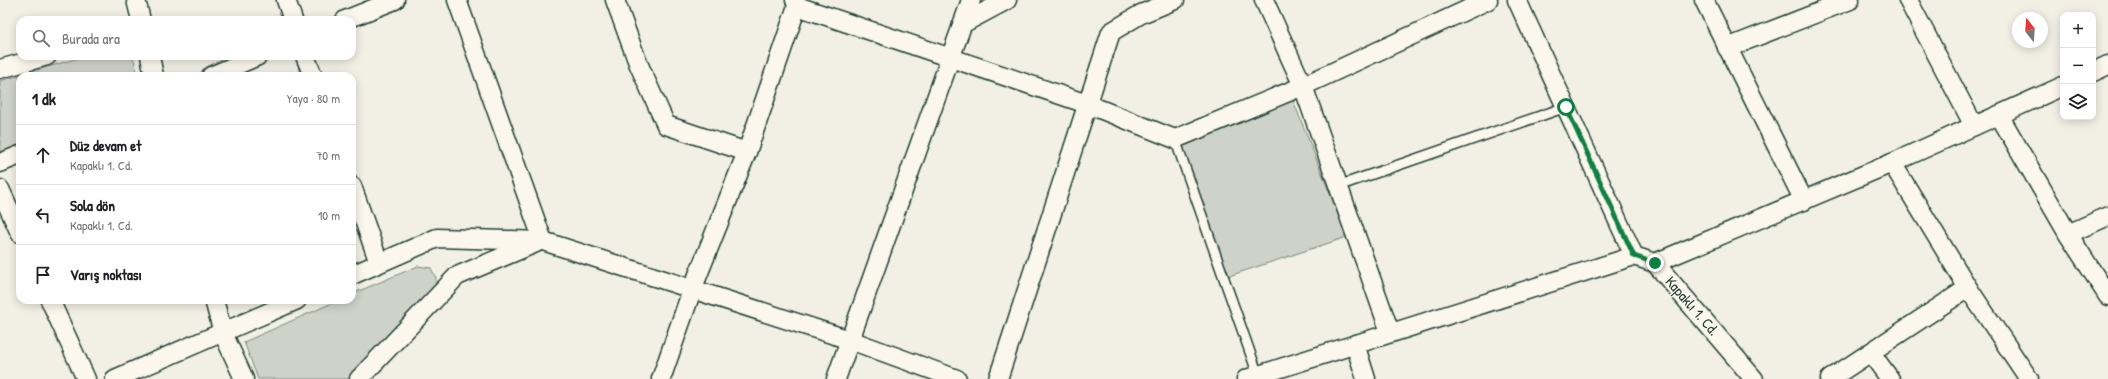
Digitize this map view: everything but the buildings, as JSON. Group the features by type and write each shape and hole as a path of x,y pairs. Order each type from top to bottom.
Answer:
{"street":[{"path":"136,0 140,16"},
{"path":"286,0 292,16"},
{"path":"355,16 395,0"},
{"path":"457,0 543,241"},
{"path":"615,0 638,63 666,124 746,152"},
{"path":"836,379 971,0"},
{"path":"962,24 1007,0"},
{"path":"998,379 1087,104 1112,32 1141,14 1175,0"},
{"path":"1264,0 1303,86 1390,332"},
{"path":"661,379 692,290 746,152 796,3 950,58 1087,104 1175,139 1303,86 1488,0"},
{"path":"1252,377 1390,332 1634,256 1516,0"},
{"path":"1704,0 1804,201"},
{"path":"1727,48 1850,0"},
{"path":"1908,0 1974,126"},
{"path":"0,69 33,60"},
{"path":"151,60 153,72"},
{"path":"220,72 249,60"},
{"path":"307,60 311,72"},
{"path":"1655,263 1892,163 2060,87"},
{"path":"1999,115 2068,234 2108,296"},
{"path":"0,163 16,157"},
{"path":"1892,163 1968,288 2029,379"},
{"path":"0,189 16,224"},
{"path":"356,197 380,263"},
{"path":"2068,234 2108,216"},
{"path":"356,273 437,238 543,241 850,340 957,379"},
{"path":"359,379 457,276 543,241"},
{"name":"Kapaklı 1. Cd.","path":"1634,256 1655,263 1754,379"},
{"path":"1830,379 1968,288"},
{"path":"52,304 86,379"},
{"path":"215,304 223,334 244,379"},
{"path":"115,379 223,334 288,304"},
{"path":"1355,344 1366,379"},
{"path":"1870,353 1890,379"}],"lane":[{"path":"1338,186 1566,107"},
{"path":"1175,139 1252,377"}],"shaded area":[{"path":"71,60 134,60 137,72 31,72"},
{"path":"16,76 16,146 0,153 0,81"},
{"path":"1291,95 1347,237 1229,276 1180,146"},
{"path":"418,266 431,268 436,278 435,291 350,379 258,379 244,342 330,304 356,304 356,292"}],"route":[{"path":"1566,107 1634,256 1655,263"}]}
